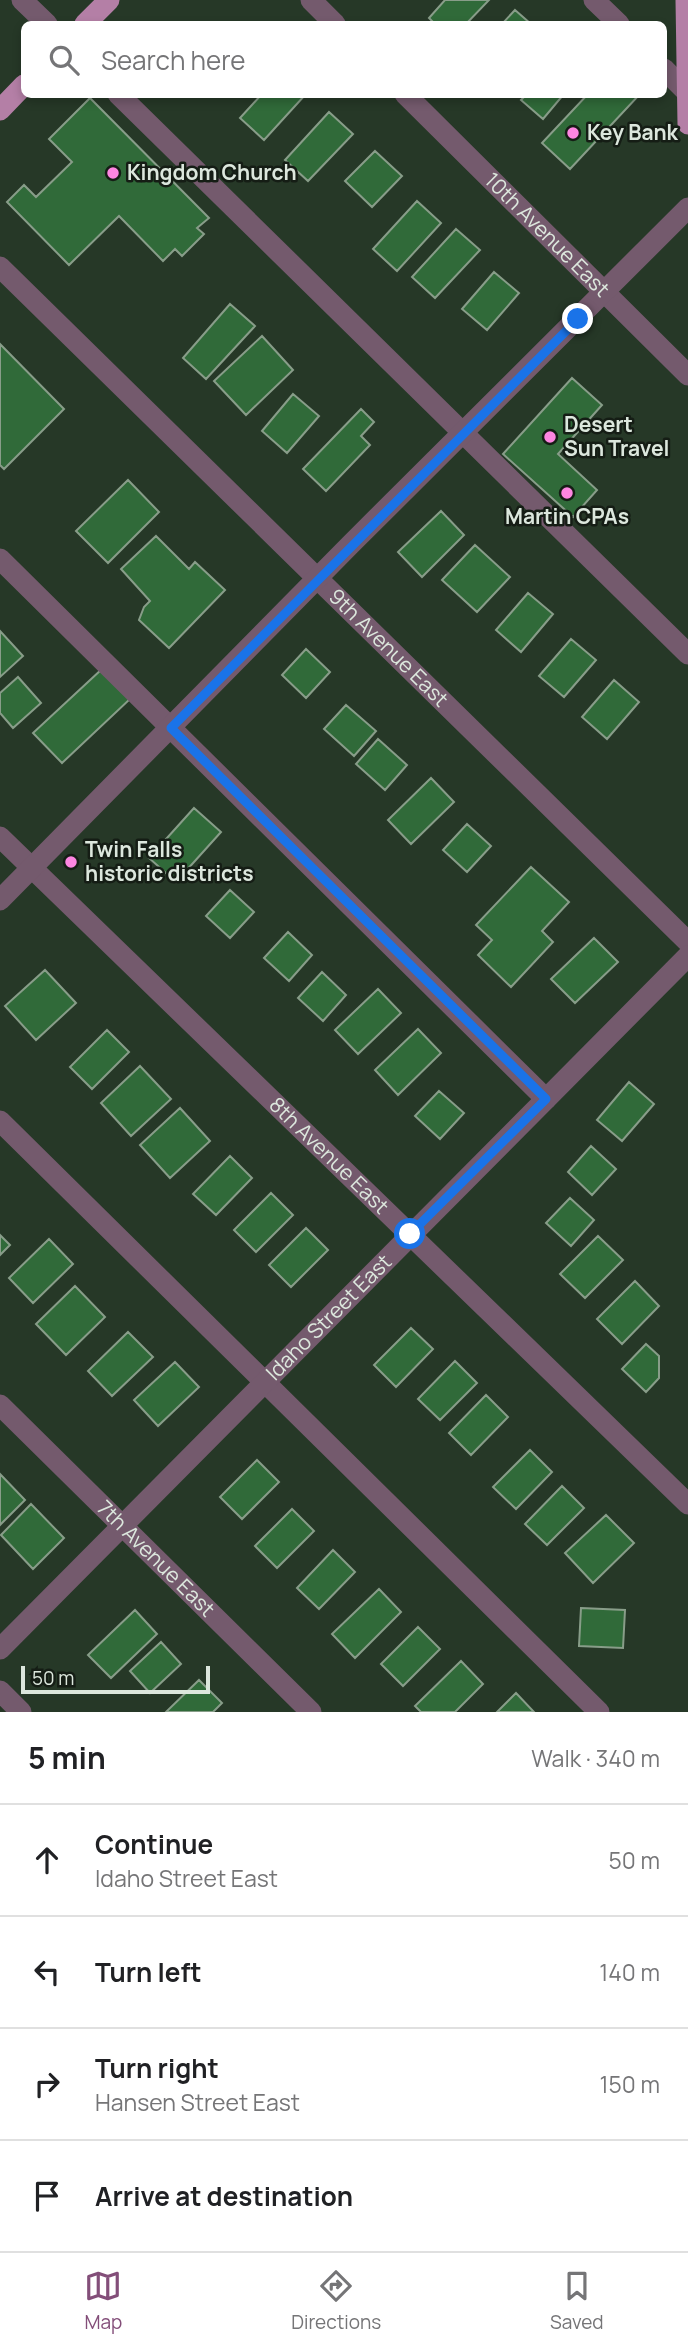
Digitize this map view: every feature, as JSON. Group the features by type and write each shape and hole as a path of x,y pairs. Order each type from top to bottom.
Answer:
{"main road":[{"path":"88,21 109,0"},
{"path":"686,0 688,124"},
{"path":"0,110 21,88"}],"street":[{"path":"22,0 44,21"},
{"path":"311,0 332,21"},
{"path":"594,0 616,21"},
{"path":"667,73 688,93"},
{"path":"122,98 688,653"},
{"name":"10th Avenue East","path":"409,98 688,375"},
{"path":"0,900 688,208"},
{"name":"9th Avenue East","path":"0,267 688,942"},
{"path":"0,559 546,1099"},
{"name":"8th Avenue East","path":"0,837 688,1504"},
{"name":"Idaho Street East","path":"0,1649 688,956"},
{"path":"0,1121 599,1712"},
{"name":"7th Avenue East","path":"0,1405 311,1712"},
{"path":"0,1691 21,1712"}],"building":[{"path":"445,0 489,0 469,21 432,21 429,18"},
{"path":"515,10 528,21 505,21"},
{"name":"Kingdom Church","path":"90,98 209,218 197,228 204,234 182,256 175,249 163,261 119,216 69,265 7,202 24,185 36,197 72,162 49,139"},
{"path":"258,98 302,98 264,140 240,118"},
{"path":"523,98 561,98 543,119 521,100"},
{"path":"584,98 636,98 570,169 542,143"},
{"path":"329,112 353,134 308,181 285,160"},
{"path":"375,151 402,176 372,207 345,181"},
{"path":"417,201 441,223 397,271 373,249"},
{"path":"456,229 480,250 435,298 412,277"},
{"path":"494,272 519,293 487,330 462,309"},
{"path":"230,304 255,326 206,379 183,358"},
{"path":"262,336 293,370 246,415 214,381"},
{"path":"0,344 64,409 4,469 0,465"},
{"path":"572,378 602,405 558,454 597,490 573,517 503,454"},
{"path":"293,394 319,416 287,453 262,431"},
{"path":"361,409 374,422 361,436 370,445 326,491 303,469"},
{"path":"128,480 159,512 108,563 76,531"},
{"path":"441,511 464,535 422,577 398,552"},
{"path":"156,536 189,569 195,562 225,590 169,648 139,620 144,607 150,601 121,569"},
{"path":"475,545 510,577 477,612 442,580"},
{"path":"528,593 553,614 521,652 496,630"},
{"path":"0,631 23,656 0,677"},
{"path":"571,639 596,660 564,697 539,676"},
{"path":"306,649 330,672 306,698 282,675"},
{"path":"102,669 130,699 62,763 33,733"},
{"path":"18,677 41,703 13,728 0,713 0,693"},
{"path":"614,680 639,702 607,739 582,717"},
{"path":"346,705 376,731 354,756 324,729"},
{"path":"378,739 407,765 385,790 356,764"},
{"path":"431,778 454,802 411,844 388,820"},
{"path":"194,808 221,832 176,882 149,858"},
{"path":"467,824 491,846 467,872 443,850"},
{"path":"531,867 569,902 542,931 553,942 511,987 478,955 492,940 476,925"},
{"path":"230,890 254,912 230,938 206,916"},
{"path":"288,932 312,955 289,981 264,958"},
{"path":"594,938 618,962 575,1003 551,979"},
{"path":"45,970 76,1003 36,1040 5,1006"},
{"path":"322,972 346,995 323,1021 298,998"},
{"path":"378,989 401,1013 358,1054 335,1030"},
{"path":"418,1029 441,1053 398,1095 375,1070"},
{"path":"107,1030 129,1052 92,1089 70,1067"},
{"path":"140,1066 171,1099 131,1136 101,1103"},
{"path":"629,1082 654,1104 622,1141 597,1120"},
{"path":"439,1091 464,1113 440,1139 415,1116"},
{"path":"180,1108 210,1141 170,1178 140,1145"},
{"path":"591,1146 616,1169 592,1195 568,1172"},
{"path":"230,1156 252,1178 216,1215 193,1194"},
{"path":"271,1193 293,1215 256,1252 234,1230"},
{"path":"570,1198 594,1220 571,1246 546,1223"},
{"path":"306,1228 328,1250 291,1287 269,1265"},
{"path":"0,1235 10,1245 0,1255"},
{"path":"598,1236 623,1260 585,1298 560,1274"},
{"path":"49,1239 73,1264 33,1303 9,1278"},
{"path":"635,1281 659,1306 622,1344 597,1319"},
{"path":"75,1286 105,1317 66,1355 36,1324"},
{"path":"411,1328 433,1349 396,1387 374,1365"},
{"path":"128,1332 153,1357 112,1396 88,1371"},
{"path":"646,1344 659,1356 659,1378 646,1392 622,1369"},
{"path":"455,1361 477,1383 440,1420 418,1399"},
{"path":"175,1362 199,1387 158,1426 134,1400"},
{"path":"486,1395 508,1417 471,1455 449,1433"},
{"path":"530,1450 552,1472 516,1509 493,1487"},
{"path":"257,1460 279,1482 242,1519 220,1497"},
{"path":"0,1474 25,1500 0,1525"},
{"path":"562,1486 584,1508 547,1545 525,1524"},
{"path":"31,1504 64,1538 33,1569 1,1535"},
{"path":"292,1509 314,1531 277,1568 255,1546"},
{"path":"606,1515 634,1543 593,1583 565,1553"},
{"path":"333,1550 355,1572 319,1609 297,1588"},
{"path":"379,1589 401,1612 355,1658 332,1634"},
{"path":"581,1608 625,1610 623,1648 579,1646"},
{"path":"135,1610 157,1634 111,1678 88,1655"},
{"path":"418,1627 440,1649 403,1686 381,1664"},
{"path":"161,1642 181,1664 150,1693 130,1671"},
{"path":"461,1661 483,1684 455,1712 421,1712 415,1706"},
{"path":"199,1680 222,1703 213,1712 166,1712"},
{"path":"516,1693 534,1712 497,1712"}],"place":[{"name":"Key Bank","path":"573,133"},
{"name":"Kingdom Church","path":"113,173"},
{"name":"Desert Sun Travel","path":"550,437"},
{"name":"Martin CPAs","path":"567,493"},
{"name":"Twin Falls historic districts","path":"71,862"}],"route":[{"path":"410,1234 546,1099 171,728 319,580 350,545 578,319"}]}
